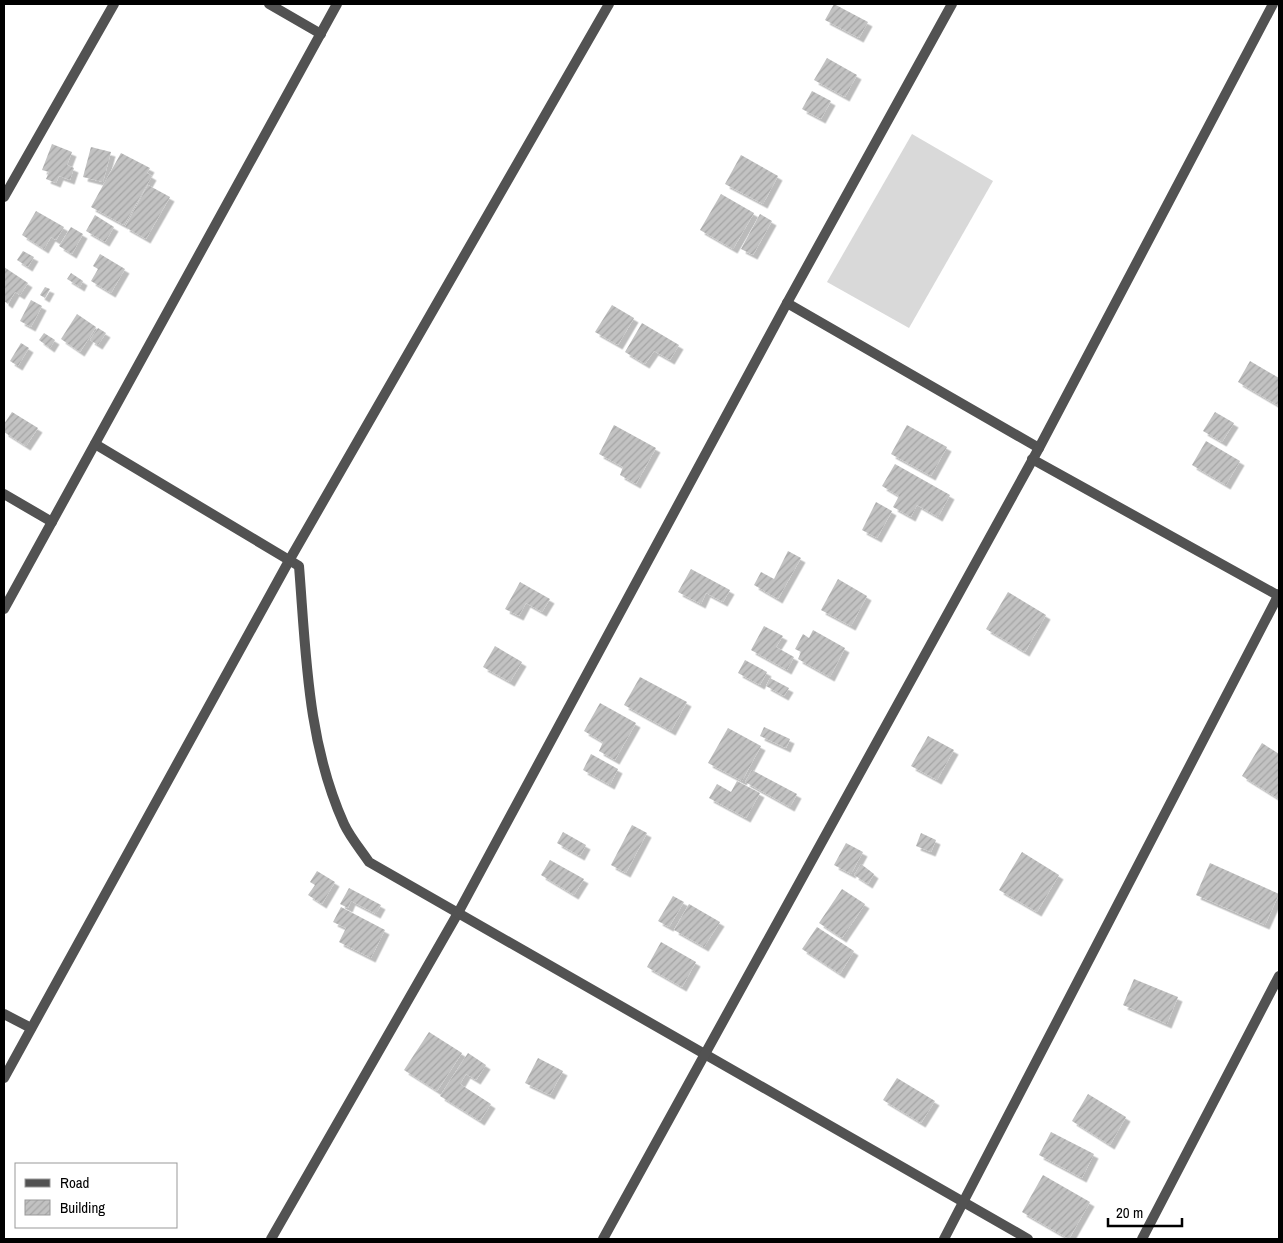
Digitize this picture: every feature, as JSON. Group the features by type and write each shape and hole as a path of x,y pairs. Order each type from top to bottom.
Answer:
{"street":[{"path":"4,197 114,4"},
{"path":"269,4 320,34"},
{"path":"4,609 337,4"},
{"path":"4,1078 290,559 609,4"},
{"path":"271,1239 458,913 787,303 952,4"},
{"path":"603,1239 1038,448 1273,4"},
{"path":"787,303 1038,448"},
{"path":"95,444 299,566 310,708 323,766 344,825 369,862 1028,1239"},
{"path":"944,1239 1279,595 1032,459"},
{"path":"4,494 52,522"},
{"path":"1142,1239 1279,976"},
{"path":"4,1014 31,1028"}],"shaded area":[{"path":"912,134 993,181 909,328 827,282"}],"building":[{"path":"834,4 868,22 859,38 825,20"},
{"path":"827,58 857,75 845,97 814,80"},
{"path":"812,91 831,101 821,119 802,109"},
{"path":"52,144 72,152 67,165 74,168 70,180 59,176 56,183 46,179 49,172 42,170"},
{"path":"91,147 111,152 103,182 83,177"},
{"path":"121,153 150,168 147,173 152,176 124,225 91,207"},
{"path":"741,155 778,176 763,204 725,184"},
{"path":"148,185 170,197 146,239 125,227"},
{"path":"721,194 754,213 733,249 700,230"},
{"path":"36,211 64,227 56,240 51,237 44,249 22,235"},
{"path":"760,214 772,221 753,255 741,249"},
{"path":"95,215 114,227 105,242 86,231"},
{"path":"71,227 83,234 72,254 59,246"},
{"path":"23,251 34,257 28,267 17,260"},
{"path":"100,254 125,269 111,293 91,281 98,269 93,266"},
{"path":"4,267 28,283 20,295 15,292 8,304 4,301"},
{"path":"71,273 83,281 80,287 67,279"},
{"path":"45,287 50,289 45,298 40,295"},
{"path":"31,300 42,306 31,327 20,321"},
{"path":"612,305 634,318 618,345 595,332"},
{"path":"77,314 96,327 80,352 61,339"},
{"path":"642,323 679,345 670,360 654,351 645,364 625,352"},
{"path":"98,328 106,333 98,345 90,340"},
{"path":"44,333 55,340 50,348 39,340"},
{"path":"21,343 29,348 18,366 10,361"},
{"path":"1250,361 1279,378 1279,406 1238,382"},
{"path":"12,412 38,428 26,446 4,432 4,424"},
{"path":"1215,412 1234,423 1222,442 1203,431"},
{"path":"614,425 656,448 636,484 620,475 623,467 599,454"},
{"path":"907,425 947,447 931,476 891,454"},
{"path":"1206,441 1240,461 1226,485 1192,465"},
{"path":"895,464 950,495 938,517 917,505 911,517 893,507 899,496 882,486"},
{"path":"876,502 892,511 877,538 862,530"},
{"path":"788,551 801,558 778,599 754,585 761,572 774,579"},
{"path":"691,569 730,590 723,602 706,593 701,604 678,592"},
{"path":"838,579 867,596 851,626 821,610"},
{"path":"520,582 550,599 542,612 526,603 519,616 505,609"},
{"path":"1008,592 1046,615 1025,652 986,629"},
{"path":"764,626 783,636 776,647 794,657 787,670 751,650"},
{"path":"813,630 845,648 830,677 798,659 801,652 795,649 803,634 809,638"},
{"path":"495,646 522,662 510,682 483,667"},
{"path":"745,660 767,672 760,685 738,673"},
{"path":"640,677 687,702 671,731 624,705"},
{"path":"770,678 789,688 784,696 766,686"},
{"path":"600,703 636,723 615,760 599,751 603,742 584,731"},
{"path":"764,727 790,739 786,748 760,736"},
{"path":"728,728 761,746 742,781 708,763"},
{"path":"928,736 954,750 937,780 911,766"},
{"path":"1262,743 1279,754 1279,799 1242,776"},
{"path":"591,754 618,769 610,785 583,770"},
{"path":"752,770 797,794 790,807 745,782"},
{"path":"737,781 760,793 746,818 709,798 717,784 731,792"},
{"path":"632,825 647,833 626,873 611,865"},
{"path":"563,832 586,845 580,856 557,843"},
{"path":"921,833 936,840 931,852 916,846"},
{"path":"846,843 863,852 851,874 834,865"},
{"path":"1022,852 1059,875 1037,912 999,890"},
{"path":"550,860 584,879 574,895 541,875"},
{"path":"1210,863 1279,894 1265,925 1196,895"},
{"path":"861,864 874,874 868,884 854,875"},
{"path":"317,871 335,882 322,904 308,895 315,885 310,882"},
{"path":"349,888 381,905 376,914 351,901 348,908 340,904"},
{"path":"842,889 865,904 842,938 819,923"},
{"path":"673,896 684,902 669,927 658,921"},
{"path":"689,904 720,922 704,947 674,930"},
{"path":"341,907 385,930 371,958 339,942 346,928 333,922"},
{"path":"817,927 854,951 840,974 802,949"},
{"path":"661,942 696,962 682,987 647,967"},
{"path":"1134,979 1178,997 1167,1024 1123,1005"},
{"path":"429,1032 462,1053 437,1091 404,1070"},
{"path":"468,1053 486,1065 476,1080 466,1074 460,1084 491,1104 480,1121 440,1096"},
{"path":"538,1058 563,1071 550,1095 525,1083"},
{"path":"897,1078 935,1101 921,1123 883,1100"},
{"path":"1088,1094 1126,1117 1110,1145 1072,1121"},
{"path":"1051,1132 1094,1154 1082,1178 1039,1155"},
{"path":"1043,1175 1090,1202 1069,1239 1022,1212"}]}
